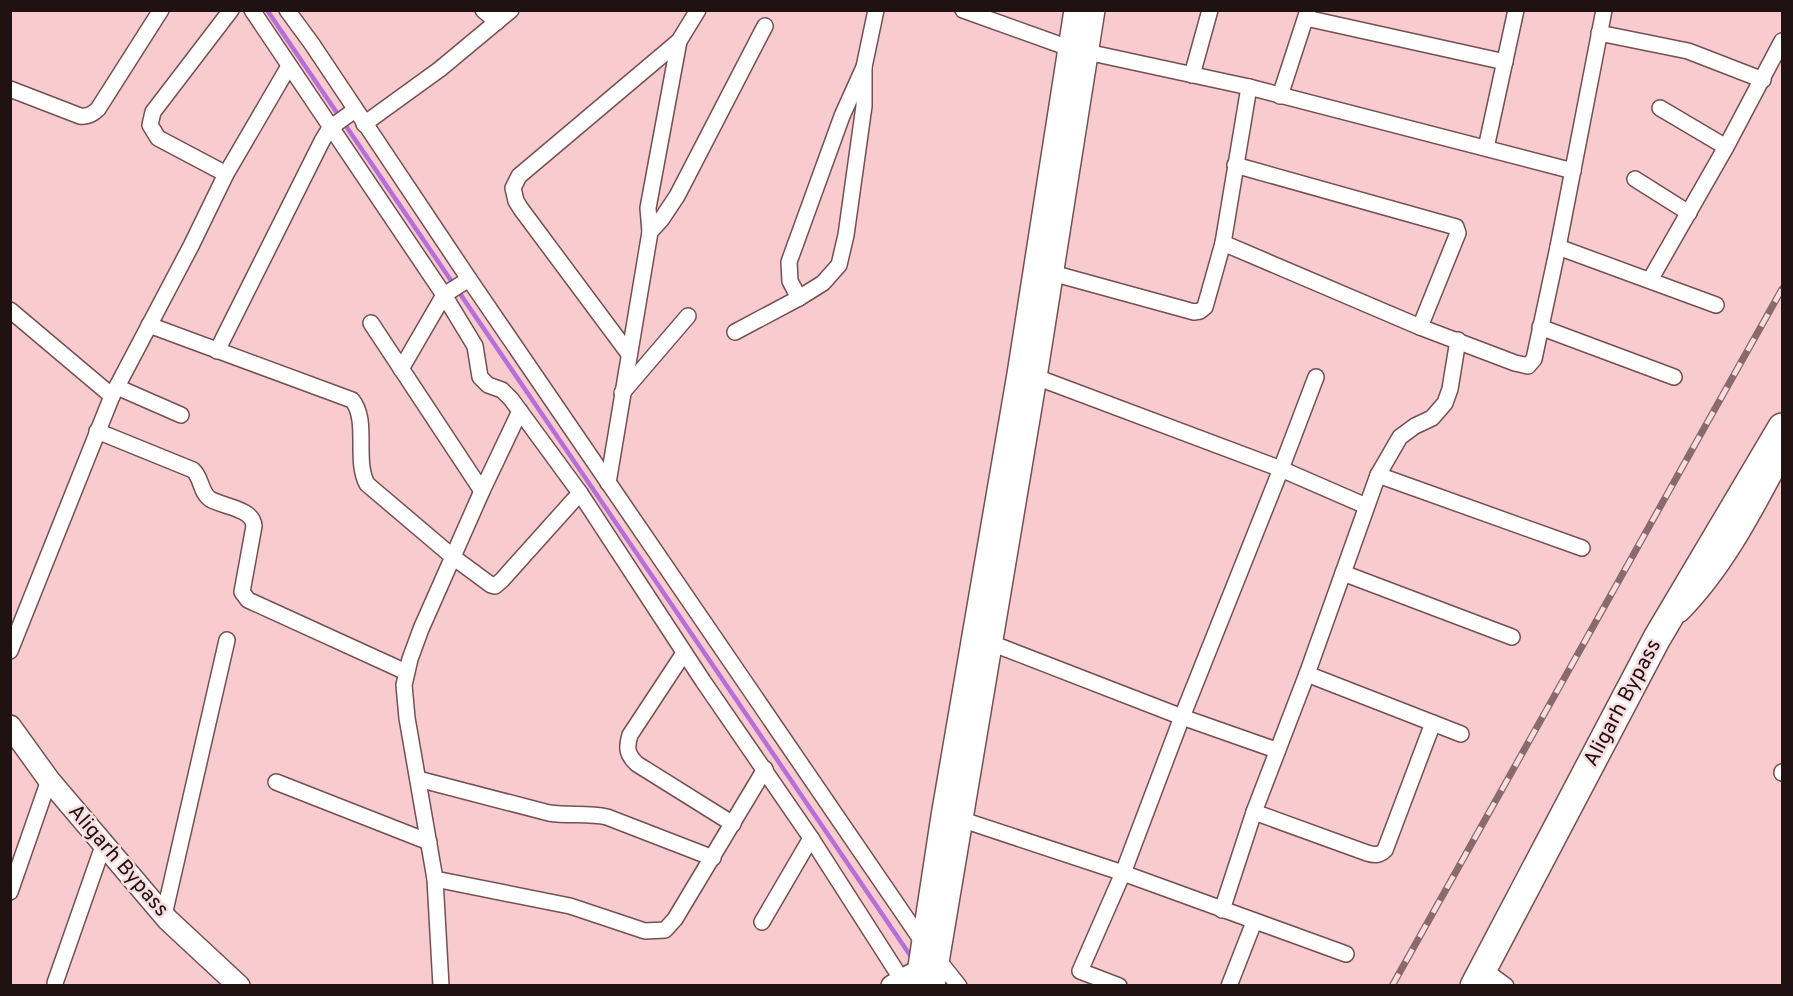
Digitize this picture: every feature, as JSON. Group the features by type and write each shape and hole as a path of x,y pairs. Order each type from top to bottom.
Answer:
{"highway":[{"name":"Aligarh Bypass","path":"1478,977 1657,638 1782,427"}],"main road":[{"path":"920,975 960,819 1036,377 1052,273 1078,50 1075,10"},
{"path":"920,975 942,816 1018,374 1078,50 1094,10"},
{"name":"Aligarh Bypass","path":"10,726 103,846 164,915 239,986"}],"street":[{"path":"10,89 80,116 86,117 92,114 98,110 161,10"},
{"path":"226,174 158,138 150,125 153,112 231,10"},
{"path":"252,10 289,66 342,120 455,287 608,483 924,944"},
{"path":"287,10 312,44 342,120"},
{"path":"483,10 497,22"},
{"path":"342,120 364,124 440,69 511,10"},
{"path":"629,354 521,209 516,201 513,188 519,176 679,41 698,10"},
{"path":"800,298 790,281 789,262 842,116 864,67 876,10"},
{"path":"963,10 1078,50 1249,87 1573,171"},
{"path":"1192,75 1210,10"},
{"path":"1486,148 1516,10"},
{"path":"1223,243 1420,327 1527,366 1534,359 1604,10"},
{"path":"1280,96 1307,14 1505,62"},
{"path":"650,232 677,196 765,26"},
{"path":"1599,33 1688,51 1762,80"},
{"path":"608,483 650,232 648,208 679,41"},
{"path":"1650,280 1726,147 1782,41"},
{"path":"10,651 115,391 192,246 226,174 289,66"},
{"path":"735,332 800,298 830,277 839,264 865,94 864,67"},
{"path":"1052,273 1194,312 1205,307 1223,243 1249,87"},
{"path":"1660,108 1726,147"},
{"path":"217,351 322,141 342,120"},
{"path":"364,124 455,287 475,346 480,377 488,384 502,390 580,493 684,653 811,838 920,975 958,986"},
{"path":"1235,165 1456,227 1458,233 1420,327"},
{"path":"1635,179 1689,213"},
{"path":"1558,247 1716,305"},
{"path":"401,369 455,287"},
{"path":"10,310 115,391 181,415"},
{"path":"622,393 688,316"},
{"path":"371,323 482,491"},
{"path":"149,325 352,400 358,409 361,464 367,484 453,557 486,582 495,586 580,493"},
{"path":"1540,327 1674,377"},
{"path":"1222,910 1276,750 1378,475 1400,437 1415,426 1432,418 1445,403 1450,389 1458,340"},
{"path":"1119,986 1080,971 1123,873 1316,376"},
{"path":"1036,377 1281,469 1366,506"},
{"path":"441,986 435,879 406,718 404,685 421,628 520,411"},
{"path":"97,431 193,470 204,492 212,500 249,515 254,525 242,592 248,600 406,672"},
{"path":"1657,638 1696,599 1732,549 1761,501 1782,459"},
{"path":"1378,475 1582,548"},
{"path":"1343,573 1512,638"},
{"path":"164,915 227,640"},
{"path":"991,644 1182,717 1276,750"},
{"path":"684,653 630,735 627,745 628,753 637,764 733,824"},
{"path":"1306,674 1461,734"},
{"path":"1254,812 1367,853 1381,854 1385,850 1433,723"},
{"path":"435,879 570,906 645,931 664,930 670,926 713,858 765,769"},
{"path":"10,892 50,780"},
{"path":"418,780 549,813 607,817 713,858"},
{"path":"276,782 429,842"},
{"path":"960,819 1123,873 1346,954"},
{"path":"762,922 811,838"},
{"path":"55,983 103,846"},
{"path":"1229,986 1254,921"},
{"path":"1478,977 1506,986"}],"waterway":[{"path":"267,10 912,958"}],"railway":[{"path":"1392,986 1782,289"}]}
